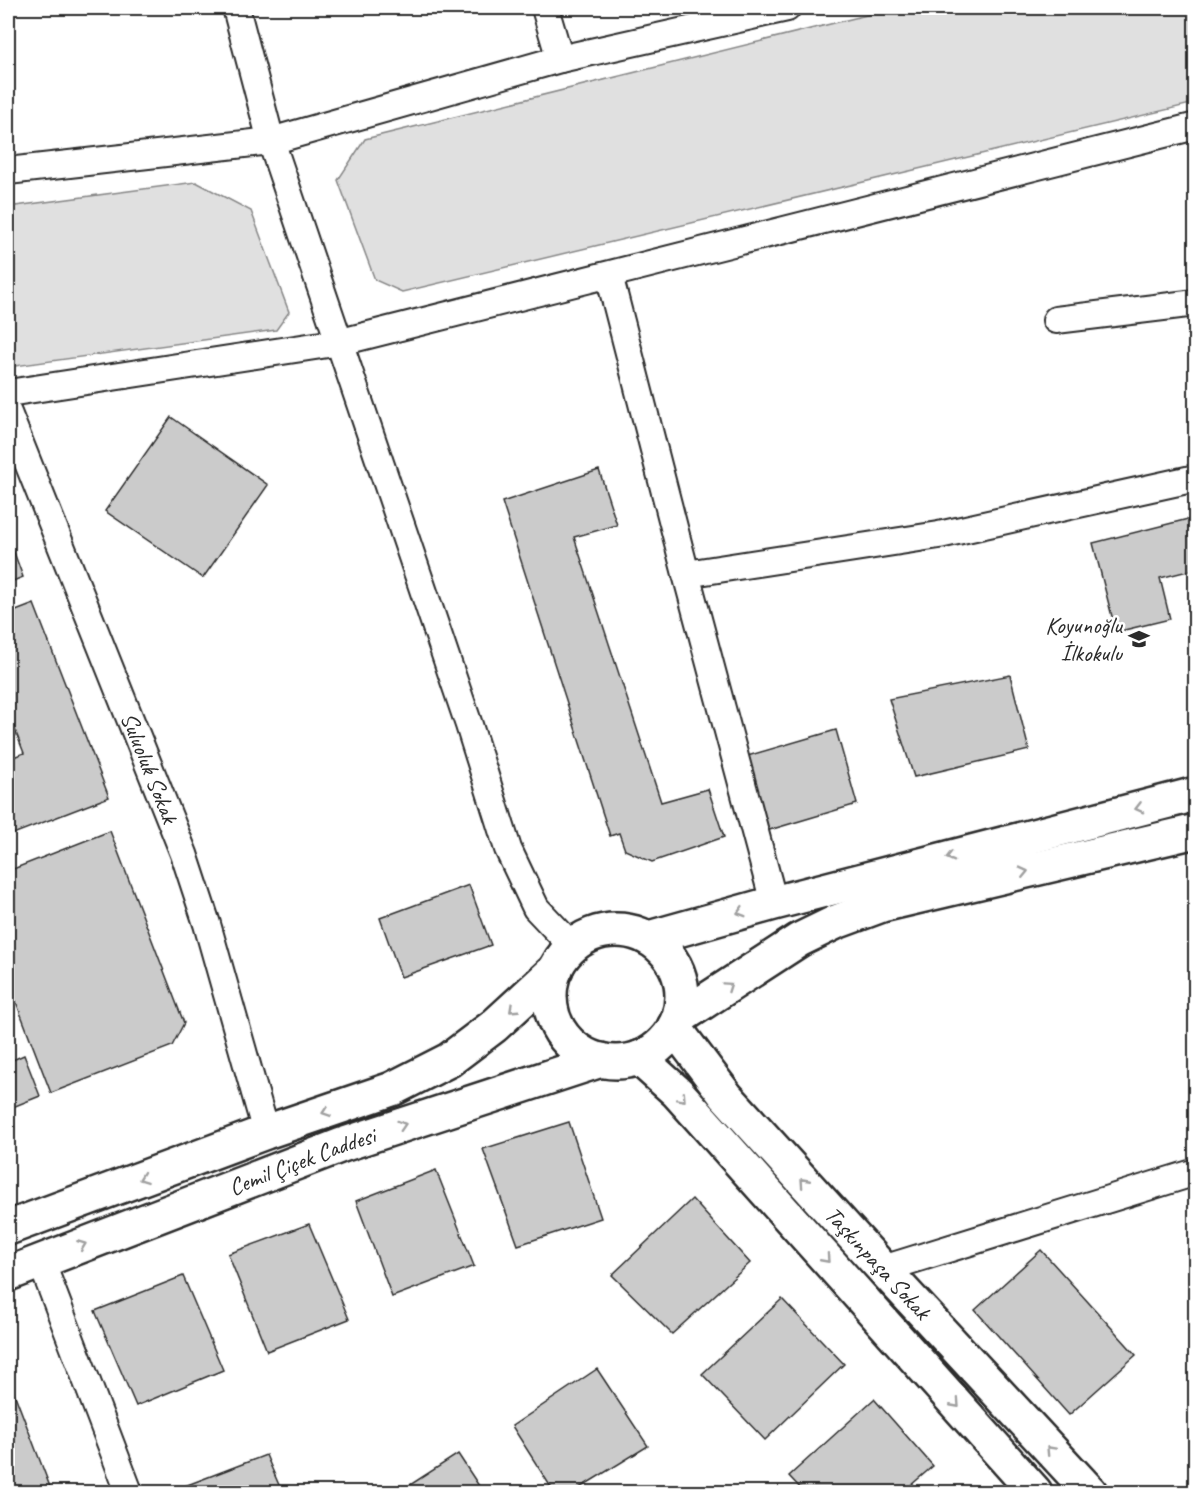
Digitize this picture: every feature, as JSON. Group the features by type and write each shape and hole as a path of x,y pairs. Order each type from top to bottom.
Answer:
{"street":[{"path":"236,8 271,141 341,342 508,849 536,908 564,957"},
{"path":"545,8 560,59"},
{"path":"8,171 271,141 560,59 787,8"},
{"path":"8,393 341,342 1196,126"},
{"path":"609,275 774,903"},
{"path":"1056,320 1196,303"},
{"name":"Suluoluk Sokak","path":"8,413 184,854 207,924 266,1132"},
{"path":"686,574 939,535 1196,478"},
{"path":"649,938 774,903 1196,794"},
{"path":"676,1022 798,940 836,922 882,905 1196,831"},
{"path":"610,930 630,931 649,938 664,949 675,964 681,981 682,1000 670,1035 656,1049 639,1058 620,1062 601,1060 583,1053 567,1041 556,1025 551,1006 550,987 564,957 590,935 610,930"},
{"name":"Cemil Çiçek Caddesi","path":"8,1228 266,1132 392,1089 449,1060 494,1026 564,957"},
{"name":"Taşkınpaşa Sokak","path":"676,1022 726,1096 1090,1492"},
{"path":"639,1058 677,1092 1035,1492"},
{"name":"Cemil Çiçek Caddesi","path":"8,1274 342,1145 601,1060"},
{"path":"883,1269 1196,1172"},
{"path":"40,1261 129,1492"}],"shaded area":[{"path":"895,8 1195,8 1195,103 402,292 375,280 338,180 365,139"},
{"path":"196,182 251,211 289,312 276,330 8,367 8,207"}],"building":[{"path":"171,417 268,485 203,578 105,511"},
{"path":"599,470 617,525 574,537 661,802 708,789 724,837 652,862 625,850 619,833 610,836 502,502"},
{"path":"1196,517 1196,569 1160,578 1170,619 1116,632 1093,543"},
{"path":"8,536 23,577 8,583"},
{"path":"34,604 109,797 8,836 8,759 24,753 13,725 8,727 8,614"},
{"path":"1010,675 1029,750 914,777 889,699"},
{"path":"836,730 857,804 766,831 744,757"},
{"path":"110,831 184,1023 172,1046 51,1093 8,981 8,871"},
{"path":"469,885 491,945 401,977 380,918"},
{"path":"24,1055 40,1096 8,1109 8,1062"},
{"path":"569,1122 601,1218 518,1245 483,1149"},
{"path":"436,1170 474,1266 392,1297 356,1201"},
{"path":"692,1199 750,1263 672,1334 612,1275"},
{"path":"309,1224 349,1319 267,1351 228,1254"},
{"path":"1041,1250 1136,1355 1069,1415 975,1310"},
{"path":"183,1276 223,1370 136,1406 95,1311"},
{"path":"782,1299 844,1364 765,1440 702,1374"},
{"path":"597,1369 648,1446 573,1492 554,1492 512,1426"},
{"path":"8,1377 52,1492 8,1492"},
{"path":"874,1399 933,1466 903,1492 804,1492 789,1476"},
{"path":"458,1454 483,1492 399,1492"},
{"path":"266,1455 282,1492 169,1492"}],"place":[{"name":"Koyunoğlu İlkokulu","path":"1139,639"}]}
